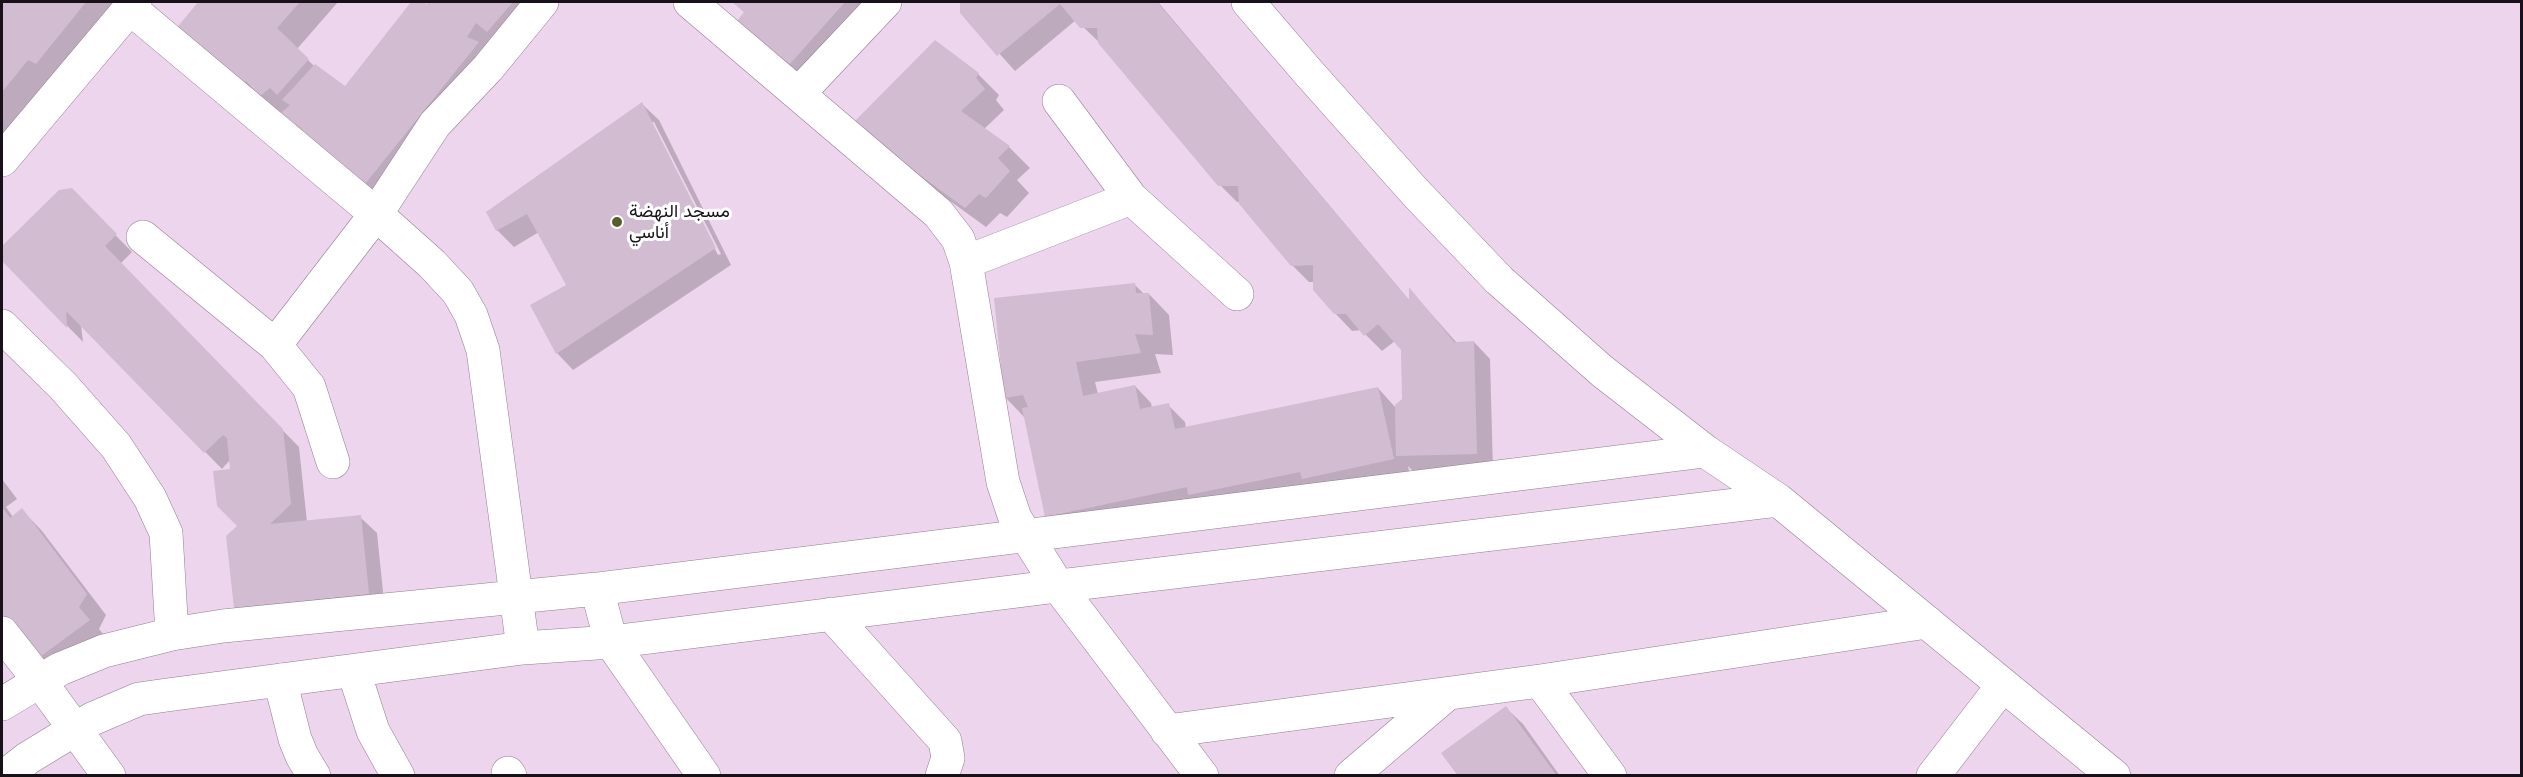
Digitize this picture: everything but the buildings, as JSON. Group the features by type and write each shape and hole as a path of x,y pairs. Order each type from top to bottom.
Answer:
{"street":[{"path":"275,345 376,214 435,124 488,68 542,2"},
{"path":"690,2 938,213 958,240 966,262 1004,482 1015,518 1058,586 1202,776"},
{"path":"799,93 885,2"},
{"path":"1248,2 1415,192 1499,280 1602,371 1705,451 1778,500 2114,776"},
{"path":"2,160 133,5 432,264 458,292 471,315 483,350 522,648"},
{"path":"1059,101 1131,198 1237,294"},
{"path":"966,262 1131,198"},
{"path":"143,237 275,345 309,387 333,462"},
{"path":"2,326 63,386 116,446 150,498 166,533 172,634"},
{"path":"2,704 39,680 104,651 172,634 223,626 597,589 1705,451"},
{"path":"5,776 74,729 139,699 522,648 611,642 1778,500"},
{"path":"597,589 611,642 705,776"},
{"path":"831,614 945,741 948,758 942,776"},
{"path":"1167,731 1540,681 1927,622"},
{"path":"2,633 109,776"},
{"path":"354,672 373,731 398,776"},
{"path":"280,680 295,739 314,776"},
{"path":"1540,681 1610,776"},
{"path":"1933,776 2002,685"},
{"path":"1351,776 1447,693"}],"place":[{"name":"مسجد النهضة أناسي","path":"617,222"}]}
